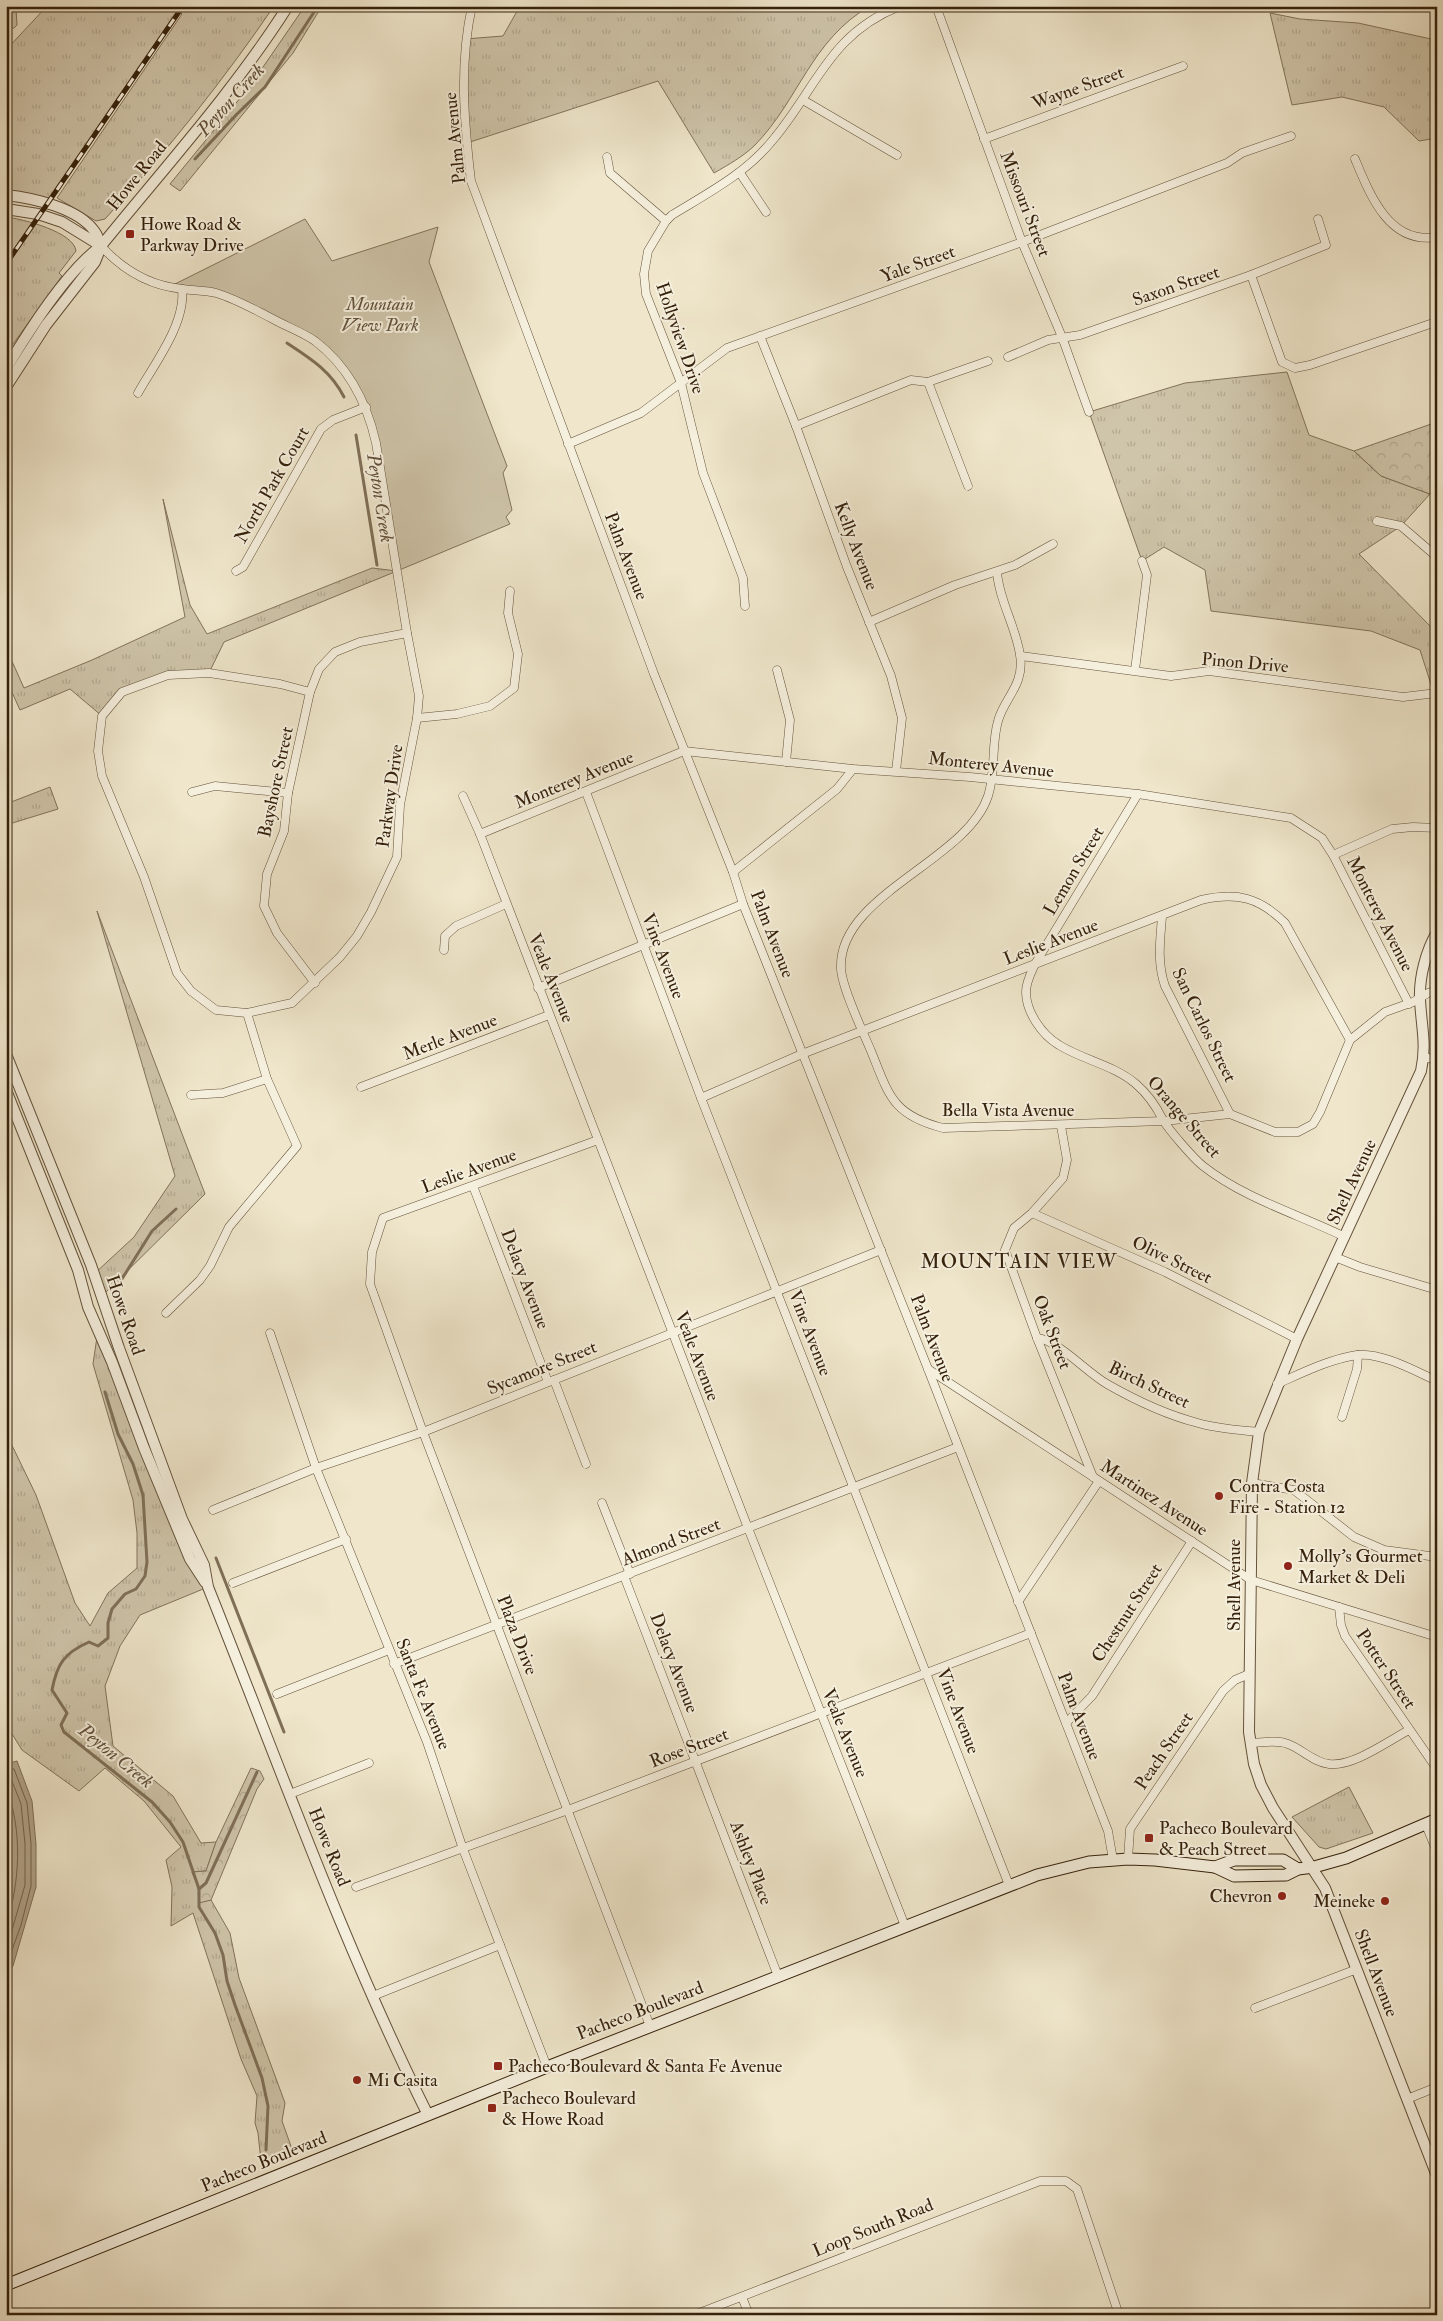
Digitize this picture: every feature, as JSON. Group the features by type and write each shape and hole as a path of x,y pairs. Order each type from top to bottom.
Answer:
{"main road":[{"name":"Pacheco Boulevard","path":"6,2285 650,2026 1009,1885 1062,1868 1128,1859 1215,1867 1234,1876 1286,1875 1298,1869 1314,1867 1346,1858 1437,1819"}],"street":[{"name":"Howe Road","path":"6,369 38,320 88,256 101,246 231,87 266,40 288,6"},
{"name":"Palm Avenue","path":"472,6 465,39 463,110 471,181 684,751 733,872 743,904 928,1369 1108,1832 1113,1860"},
{"name":"Hollyview Drive","path":"745,606 743,578 703,473 681,383 646,294 644,274 648,251 666,221 672,215 740,173 772,142 803,100 829,59 850,35 866,23 900,6"},
{"name":"Missouri Street","path":"936,6 1022,242 1062,337 1089,412"},
{"name":"Wayne Street","path":"984,139 1183,66"},
{"path":"803,100 897,155"},
{"name":"Yale Street","path":"568,444 641,413 727,348 1022,242 1227,163 1242,153 1291,136"},
{"path":"607,157 610,173 666,221"},
{"path":"1355,159 1379,210 1395,229 1418,238 1437,237"},
{"path":"740,173 766,212"},
{"path":"6,195 40,201 79,218 95,232 101,246"},
{"path":"6,209 38,214 62,222 101,246"},
{"name":"Saxon Street","path":"1008,356 1048,340 1080,334 1251,275 1326,245 1318,219"},
{"name":"Howe Road","path":"6,387 46,325 95,262 101,246"},
{"name":"Parkway Drive","path":"101,246 112,258 142,279 182,289 215,293 237,300 315,341 342,368 355,385 366,407 376,443 419,696 417,718 400,805 397,857 371,912 357,936 340,958 292,1003 247,1013 216,1010 191,991 177,973 144,877 102,776 98,751 102,716 122,692 168,676 210,673 280,684 310,692"},
{"path":"1251,275 1282,362 1295,368 1310,365 1433,323"},
{"path":"138,392 180,319 184,302 182,289"},
{"name":"Kelly Avenue","path":"760,336 891,676 902,718 896,772"},
{"path":"796,426 911,380 928,382 988,361"},
{"path":"928,382 968,486"},
{"name":"North Park Court","path":"236,571 243,567 321,429 333,420 366,407"},
{"path":"1377,521 1401,526 1437,557"},
{"path":"869,622 955,585 1015,566 1053,544"},
{"path":"1135,670 1147,575 1142,561"},
{"path":"997,572 1021,656"},
{"path":"417,718 457,714 490,706 514,688 518,654 508,613 510,591"},
{"name":"Bayshore Street","path":"315,983 277,933 264,906 267,874 284,831 288,793 310,692 319,669 335,652 360,642 407,633"},
{"name":"Pinon Drive","path":"1021,656 1171,676 1209,671 1403,698 1437,693"},
{"name":"Bella Vista Avenue","path":"1021,656 1016,687 997,723 992,780 988,798 975,820 948,846 887,893 851,932 846,944 841,968 862,1031 890,1096 908,1115 923,1123 943,1128 1164,1122 1230,1114 1276,1132 1290,1133 1306,1129 1313,1124 1320,1112 1350,1040 1377,1017 1437,990"},
{"path":"777,670 790,720 786,762"},
{"name":"Monterey Avenue","path":"480,834 684,751 854,769 970,777 1138,794 1291,818 1322,838 1333,855 1409,1004"},
{"path":"733,872 837,789 854,769"},
{"path":"192,792 215,786 288,793"},
{"name":"Vine Avenue","path":"586,792 701,1098 1009,1885"},
{"name":"Lemon Street","path":"1035,964 1138,794"},
{"name":"Veale Avenue","path":"463,796 480,834 748,1528 905,1926"},
{"path":"1333,855 1392,829 1413,827 1437,828"},
{"name":"Leslie Avenue","path":"701,1098 802,1054 1162,917 1201,900 1219,896 1243,897 1272,910 1285,923 1350,1040"},
{"path":"444,950 445,936 456,926 506,904"},
{"path":"538,988 743,904"},
{"name":"San Carlos Street","path":"1162,917 1158,956 1160,972 1165,986 1230,1114"},
{"name":"Shell Avenue","path":"1437,932 1423,968 1420,998 1425,1046 1420,1071 1277,1384 1260,1432 1252,1483 1250,1674 1250,1742 1254,1764 1266,1795 1294,1841 1314,1867 1325,1888 1437,2176"},
{"name":"Orange Street","path":"1035,964 1028,981 1026,993 1029,1008 1036,1022 1058,1045 1124,1075 1137,1084 1157,1105 1164,1122 1202,1165 1231,1184 1274,1207 1345,1237"},
{"path":"166,1314 200,1280 210,1266 229,1228 297,1146 267,1078 247,1013"},
{"name":"Merle Avenue","path":"361,1087 549,1015"},
{"name":"Howe Road","path":"6,1054 91,1266 118,1348 182,1519 204,1565 208,1587"},
{"path":"1424,1056 1437,1060"},
{"path":"191,1095 223,1093 267,1078"},
{"name":"Howe Road","path":"6,1090 78,1270 88,1307 112,1362 171,1515 190,1559 208,1587 373,1996 428,2115"},
{"name":"Oak Street","path":"1061,1126 1067,1160 1063,1178 1032,1213 1014,1228 1004,1250 1037,1338 1096,1479"},
{"name":"Leslie Avenue","path":"372,1252 384,1218 598,1140"},
{"name":"Delacy Avenue","path":"473,1186 586,1464"},
{"name":"Olive Street","path":"1032,1213 1165,1272 1297,1339"},
{"name":"Sycamore Street","path":"212,1510 316,1468 422,1432 881,1250"},
{"name":"Plaza Drive","path":"372,1252 370,1284 422,1432 650,2026"},
{"path":"1336,1258 1437,1290"},
{"name":"Santa Fe Avenue","path":"270,1333 316,1468 346,1538 394,1664 427,1742 463,1848 548,2067"},
{"name":"Birch Street","path":"1037,1338 1056,1345 1088,1372 1106,1383 1169,1413 1199,1424 1260,1432"},
{"path":"1277,1384 1329,1363 1358,1355 1391,1360 1437,1381"},
{"path":"1342,1417 1357,1370 1358,1355"},
{"name":"Martinez Avenue","path":"928,1369 1251,1580 1437,1637"},
{"name":"Almond Street","path":"394,1664 958,1447"},
{"path":"1018,1602 1096,1479"},
{"path":"1252,1483 1294,1490 1354,1536 1384,1550 1437,1557"},
{"name":"Delacy Avenue","path":"602,1503 697,1761"},
{"path":"233,1583 346,1538"},
{"name":"Chestnut Street","path":"1066,1723 1092,1696 1192,1541"},
{"name":"Potter Street","path":"1339,1607 1341,1625 1345,1636 1437,1769"},
{"name":"Rose Street","path":"356,1887 568,1810 1030,1633"},
{"path":"277,1694 389,1650"},
{"name":"Peach Street","path":"1128,1859 1130,1829 1223,1691 1235,1680 1250,1674"},
{"path":"1250,1742 1280,1742 1296,1748 1316,1760 1328,1764 1338,1764 1360,1757 1409,1730"},
{"name":"Ashley Place","path":"697,1761 778,1976"},
{"path":"290,1794 369,1763"},
{"path":"1426,1825 1437,1852"},
{"path":"373,1996 500,1945"},
{"path":"1255,2008 1357,1969"},
{"path":"1407,2099 1437,2087"},
{"name":"Loop South Road","path":"694,2315 1040,2181 1066,2181 1077,2189 1119,2315"},
{"path":"742,2297 749,2315"}],"green space":[{"path":"6,6 40,6 16,9 17,25 14,28 6,29"},
{"path":"47,6 274,6 214,89 172,142 105,219 96,221 57,198 182,14 180,12 46,203 6,195 6,50"},
{"path":"305,6 322,6 293,53 180,191 170,184 250,86"},
{"path":"520,6 870,6 850,20 833,36 819,53 770,128 755,145 741,157 714,173 658,81 467,143 465,39 503,36"},
{"path":"1270,13 1300,19 1358,23 1431,39 1437,45 1437,138 1419,141 1384,107 1342,97 1292,105"},
{"path":"6,217 24,220 57,232 73,244 76,251 59,273 62,276 6,354"},
{"name":"Mountain View Park","path":"305,219 332,261 438,227 429,262 507,466 503,473 512,510 506,517 510,524 397,571 377,454 355,385 315,341 237,300 169,287"},
{"path":"1287,372 1309,435 1354,451 1381,476 1430,494 1401,526 1359,554 1437,633 1437,693 1434,694 1420,650 1371,631 1211,611 1205,570 1164,547 1142,561 1089,412 1185,383"},
{"path":"1437,422 1437,488 1430,494 1381,476 1354,451"},
{"path":"163,499 190,605 207,634 372,568 397,571 224,642 209,673 168,676 122,692 102,716 70,689 20,710 6,679 6,648 24,688 92,660 185,617"},
{"path":"50,787 58,809 6,825 6,804"},
{"path":"97,911 205,1194 101,1297 94,1274 134,1237 175,1176"},
{"path":"98,1330 144,1448 208,1587 140,1615 120,1646 105,1686 113,1746 173,1796 201,1843 216,1842 206,1871 192,1872 199,1889 199,1902 211,1900 230,1933 239,1978 285,2103 282,2121 292,2149 261,2161 255,2123 257,2096 241,2059 193,1913 171,1926 172,1887 166,1860 181,1847 144,1801 105,1768 79,1791 22,1750 6,1724 6,1433 36,1495 75,1603 90,1626 108,1593 137,1568 137,1533 133,1500 93,1364"},
{"path":"251,1768 260,1771 264,1779 257,1789 211,1900 199,1903 199,1889 192,1872 206,1871 216,1842"},
{"path":"1349,1787 1373,1833 1326,1849 1319,1847 1292,1817"}],"water":[{"path":"17,1761 32,1801 36,1844 36,1887 13,1966 6,1976 6,1764"}],"waterway":[{"name":"Peyton Creek","path":"195,159 265,87 318,6"},
{"name":"Peyton Creek","path":"287,343 326,372 344,397"},
{"name":"Peyton Creek","path":"356,435 377,565"},
{"name":"Peyton Creek","path":"115,1290 152,1231 176,1209"},
{"name":"Peyton Creek","path":"105,1392 118,1434 133,1464 143,1495 147,1562 145,1576 136,1589 125,1594 112,1609 108,1623 108,1638 98,1646 89,1642 73,1650 59,1666 52,1690 67,1713 61,1725 64,1732 152,1802 170,1822 183,1842 199,1889 199,1907 215,1933 223,1955 227,1981 262,2078 268,2106 266,2150"},
{"path":"216,1558 284,1732"},
{"path":"199,1889 206,1883 257,1772"}],"railway":[{"path":"6,264 183,6"}],"place":[{"name":"Howe Road & Parkway Drive","path":"130,234"},
{"name":"Contra Costa Fire - Station 12","path":"1219,1496"},
{"name":"Molly's Gourmet Market & Deli","path":"1288,1566"},
{"name":"Pacheco Boulevard & Peach Street","path":"1149,1838"},
{"name":"Chevron","path":"1282,1896"},
{"name":"Meineke","path":"1385,1901"},
{"name":"Pacheco Boulevard & Santa Fe Avenue","path":"498,2066"},
{"name":"Mi Casita","path":"357,2080"},
{"name":"Pacheco Boulevard & Howe Road","path":"492,2108"}],"district":[{"name":"MOUNTAIN VIEW","path":"1019,1261"}]}
